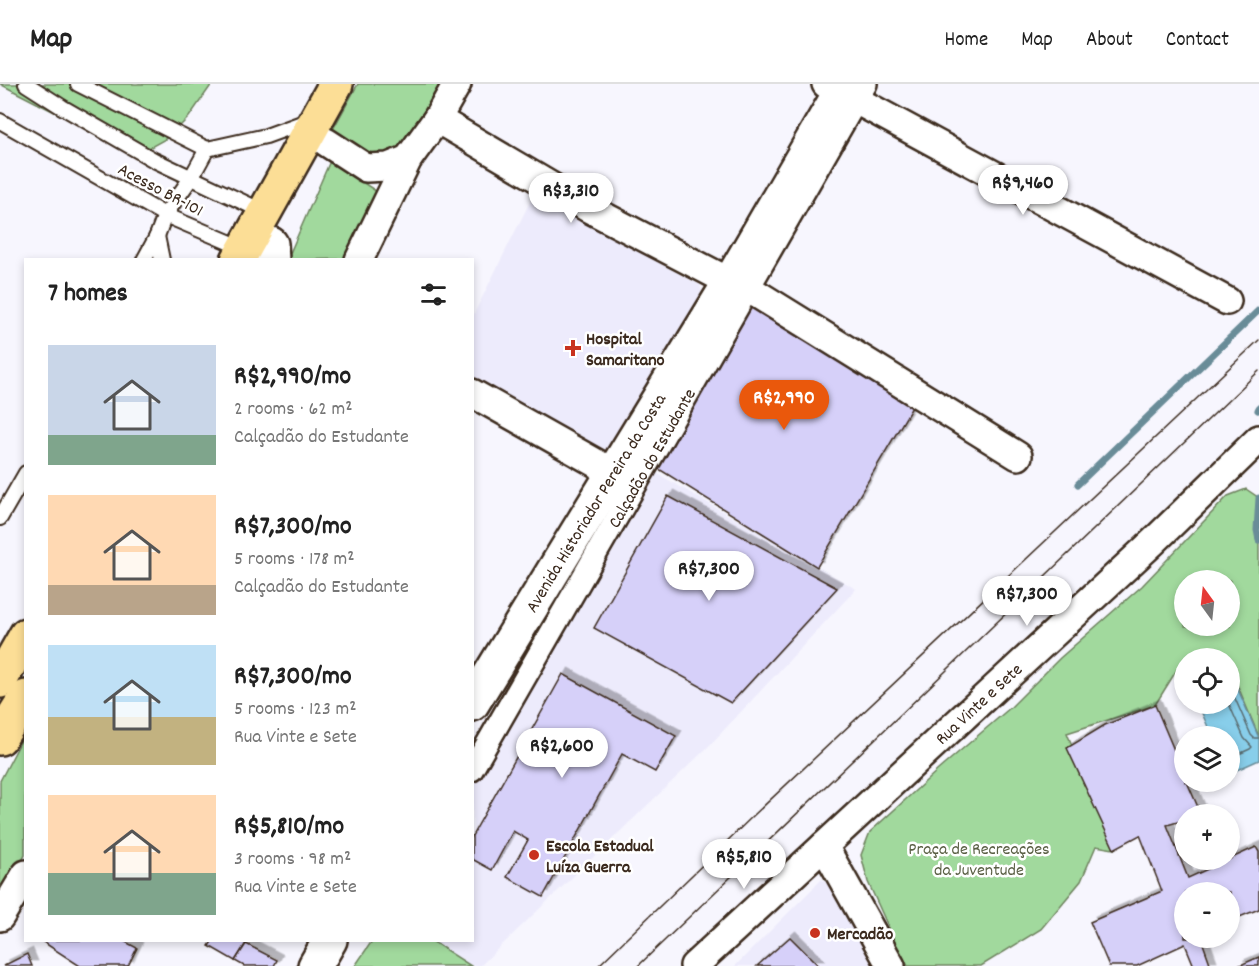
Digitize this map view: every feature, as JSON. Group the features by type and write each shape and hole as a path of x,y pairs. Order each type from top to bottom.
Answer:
{"main road":[{"path":"322,130 336,84"},
{"path":"258,248 322,130 358,84"},
{"path":"0,681 24,638"},
{"path":"0,738 24,700"}],"street":[{"path":"360,258 408,159 437,120 457,84"},
{"path":"847,89 1227,301"},
{"name":"Avenida Historiador Pereira da Costa","path":"474,701 614,473 740,285 847,89"},
{"path":"437,120 588,208 740,285 1018,456"},
{"path":"322,130 366,168 388,167 408,159"},
{"name":"Calçadão do Estudante","path":"474,766 740,285"},
{"path":"474,394 614,473"},
{"name":"Rua Vinte e Sete","path":"694,966 1153,542 1259,439"},
{"path":"824,846 891,966"},
{"path":"2,912 24,877"},
{"path":"315,966 329,942"}],"lane":[{"path":"26,84 153,160 191,178 258,248"},
{"path":"78,84 207,149 266,136 322,130"},
{"name":"Acesso BR-101","path":"0,121 165,215 258,248"},
{"path":"145,258 165,215 191,178 207,149"},
{"path":"157,236 162,258"},
{"path":"0,518 24,476"}],"shaded area":[{"name":"Hospital Samaritano","path":"534,194 700,285 703,298 614,451 603,451 474,379 474,314"},
{"path":"646,467 856,589 708,747 480,966 471,966 434,942 474,942 474,768"},
{"name":"Mercadão","path":"822,879 844,901 881,966 735,966"}],"green space":[{"path":"0,84 212,84 189,117 169,137 140,153 105,138"},
{"path":"358,84 456,84 388,167 326,142"},
{"path":"330,161 382,195 347,258 288,258"},
{"name":"Praça de Recreações da Juventude","path":"1246,489 1259,498 1257,530 1259,540 1259,737 1240,691 1240,648 1174,648 1174,674 1155,705 1067,733 1114,849 1096,846 1081,881 1041,929 981,966 908,966 868,882 861,855 870,832 1011,707 1060,658 1142,586 1228,496"},
{"path":"24,735 24,857 0,900 0,781"},
{"path":"371,942 434,942 471,966 355,966"}],"water":[{"path":"1240,694 1259,738 1259,760 1240,769 1240,726 1208,726 1202,714 1240,714"}],"building":[{"path":"749,293 915,402 817,567 654,466"},
{"path":"668,496 837,588 731,703 594,628"},
{"path":"563,674 676,736 655,772 622,754 543,897 507,877 528,840 513,831 492,870 474,860 474,832"},
{"path":"1155,705 1174,750 1174,792 1191,792 1197,804 1174,804 1174,823 1167,825 1174,843 1174,870 1185,870 1188,878 1206,870 1240,870 1240,854 1256,847 1259,852 1259,909 1240,917 1240,882 1174,882 1174,948 1176,948 1137,966 1109,966 1090,922 1162,891 1140,835 1114,849 1067,748 1105,725"},
{"path":"790,937 819,966 757,966"},
{"path":"43,942 126,942 137,948 128,966 80,966"},
{"path":"212,942 247,942 235,961 209,946"},
{"path":"246,944 277,960 274,966 244,966 235,961"},
{"path":"1187,948 1205,948 1211,966 1194,966"},
{"path":"27,954 32,966 3,966"},
{"path":"1259,957 1259,966 1238,966"}],"waterway":[{"path":"1078,484 1259,310"},
{"path":"1259,498 1257,530 1259,540"}],"tram line":[{"path":"598,966 753,816 1259,340"},
{"path":"638,966 1259,371"}],"place":[{"name":"Hospital Samaritano","path":"573,348"},
{"name":"Escola Estadual Luíza Guerra","path":"534,855"},
{"name":"Mercadão","path":"815,933"}]}
